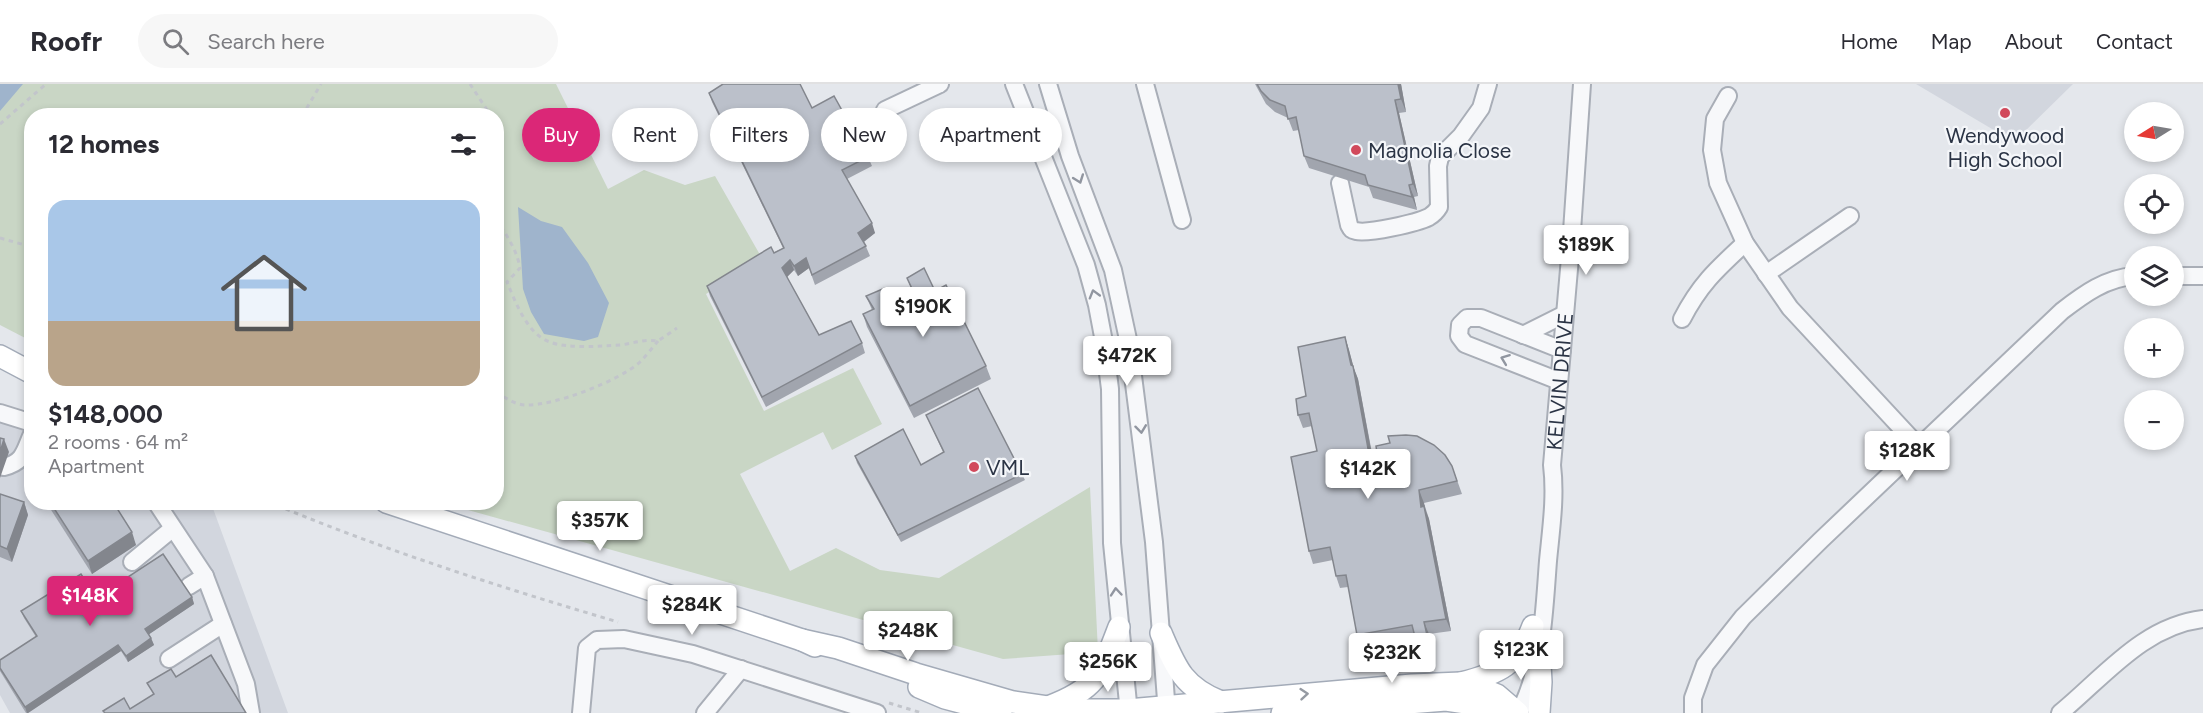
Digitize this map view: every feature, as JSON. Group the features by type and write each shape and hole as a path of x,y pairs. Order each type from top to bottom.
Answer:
{"main road":[{"path":"0,356 24,369"},
{"path":"410,510 802,640 945,698 1003,713"},
{"path":"1045,708 1072,698 1092,683 1100,672 1119,627"},
{"path":"1161,633 1176,669 1185,680 1201,693 1221,702"},
{"path":"802,640 838,648 916,674 1003,699 1045,708 1128,712 1412,685 1461,683 1496,671 1511,662 1536,636 1541,653 1539,713"},
{"path":"1461,683 1488,691 1514,711"},
{"path":"1282,713 1446,700 1472,704 1492,713"}],"street":[{"path":"889,108 940,84"},
{"path":"1014,84 1086,265 1104,342 1110,389 1112,543 1128,712"},
{"path":"1047,84 1070,156 1113,270 1130,344 1154,542 1167,710"},
{"path":"1145,84 1182,220"},
{"path":"1340,183 1348,225 1352,230 1358,232 1391,228 1428,218 1436,213 1439,207 1438,166 1440,157 1461,136 1481,108 1488,84"},
{"name":"KELVIN DRIVE","path":"1514,711 1532,684 1554,492 1552,465 1565,314 1580,86"},
{"path":"1728,96 1715,119 1712,158 1718,183 1745,243 1790,308 1919,447"},
{"path":"1766,274 1850,216"},
{"path":"1682,320 1704,282 1745,243"},
{"path":"2184,276 2203,276"},
{"path":"1693,713 1693,698 1705,665 1743,617 2062,311 2100,285 2124,277"},
{"path":"1523,335 1565,314"},
{"path":"1559,381 1466,344 1459,336 1461,321 1476,317 1562,350"},
{"path":"0,412 24,420"},
{"path":"4,467 13,465 22,458 24,453"},
{"path":"161,510 205,576 223,624 240,687 251,713"},
{"path":"132,562 172,530"},
{"path":"189,586 205,576"},
{"path":"2060,713 2143,642 2174,626 2203,619"},
{"path":"169,659 223,624"},
{"path":"581,713 586,652 590,645 597,640 624,639 693,654 870,709"},
{"path":"705,713 741,669"}],"path":[{"path":"0,124 46,84"},
{"path":"307,108 321,84"},
{"path":"470,84 486,108"},
{"path":"504,231 519,261 520,268 507,282 524,319 538,334 550,342 599,347 648,340 658,341"},
{"path":"0,238 24,245"},
{"path":"504,397 524,405 540,405 564,399 606,382 639,363 658,341 677,327"},
{"path":"288,510 504,588 618,622"},
{"path":"870,709 922,713"}],"shaded area":[{"name":"Wendywood High School","path":"1916,84 2073,84 2014,142"},
{"path":"0,416 24,425 24,510 214,510 288,713 10,713 0,695"}],"green space":[{"path":"0,84 556,84 568,108 522,108 522,162 595,162 608,189 644,170 685,185 715,176 763,260 706,294 764,411 853,368 882,424 832,450 823,432 740,474 790,571 836,548 880,570 939,578 1090,487 1098,652 1003,659 468,510 504,510 504,108 24,108 24,337 0,325"}],"water":[{"path":"0,84 23,84 0,111"},
{"path":"518,207 541,221 562,227 588,263 609,303 598,337 584,341 544,334 531,312 523,289"}],"building":[{"path":"723,84 800,84 812,108 834,96 841,108 821,108 821,162 858,162 842,170 872,223 858,233 866,246 812,275 806,258 794,266 790,260 782,268 819,335 851,321 862,343 762,397 707,286 771,247 774,253 784,248 742,162 809,162 809,108 716,108 709,93"},
{"name":"Magnolia Close","path":"1257,84 1398,84 1401,99 1395,100 1413,184 1409,185 1412,197 1368,185 1365,175 1304,156 1296,117 1288,119 1285,106 1270,100"},
{"path":"924,268 935,291 946,285 986,366 910,406 863,314 874,309 866,296 885,288 895,302 914,293 907,278"},
{"path":"1345,337 1353,366 1369,454 1377,453 1376,446 1390,443 1388,436 1417,436 1434,445 1445,455 1457,481 1419,490 1446,619 1424,622 1427,635 1415,637 1412,625 1357,635 1346,575 1336,576 1330,547 1309,551 1291,457 1317,451 1309,413 1298,415 1296,399 1306,396 1298,347"},
{"name":"VML","path":"978,388 1022,474 898,535 855,456 903,429 921,465 944,452 926,415"},
{"path":"0,438 4,439 0,452"},
{"path":"0,494 24,502 7,549 0,546"},
{"path":"55,510 118,510 132,532 88,561"},
{"path":"163,554 192,597 145,629 151,638 126,656 118,645 25,707 0,668 0,660 37,636 21,611 81,574 96,598"},
{"path":"211,655 246,713 105,713 103,711 124,698 130,709 154,694 147,683 171,669 176,677"}],"place":[{"name":"Wendywood High School","path":"2005,113"},
{"name":"Magnolia Close","path":"1356,150"},
{"name":"VML","path":"974,467"}]}
